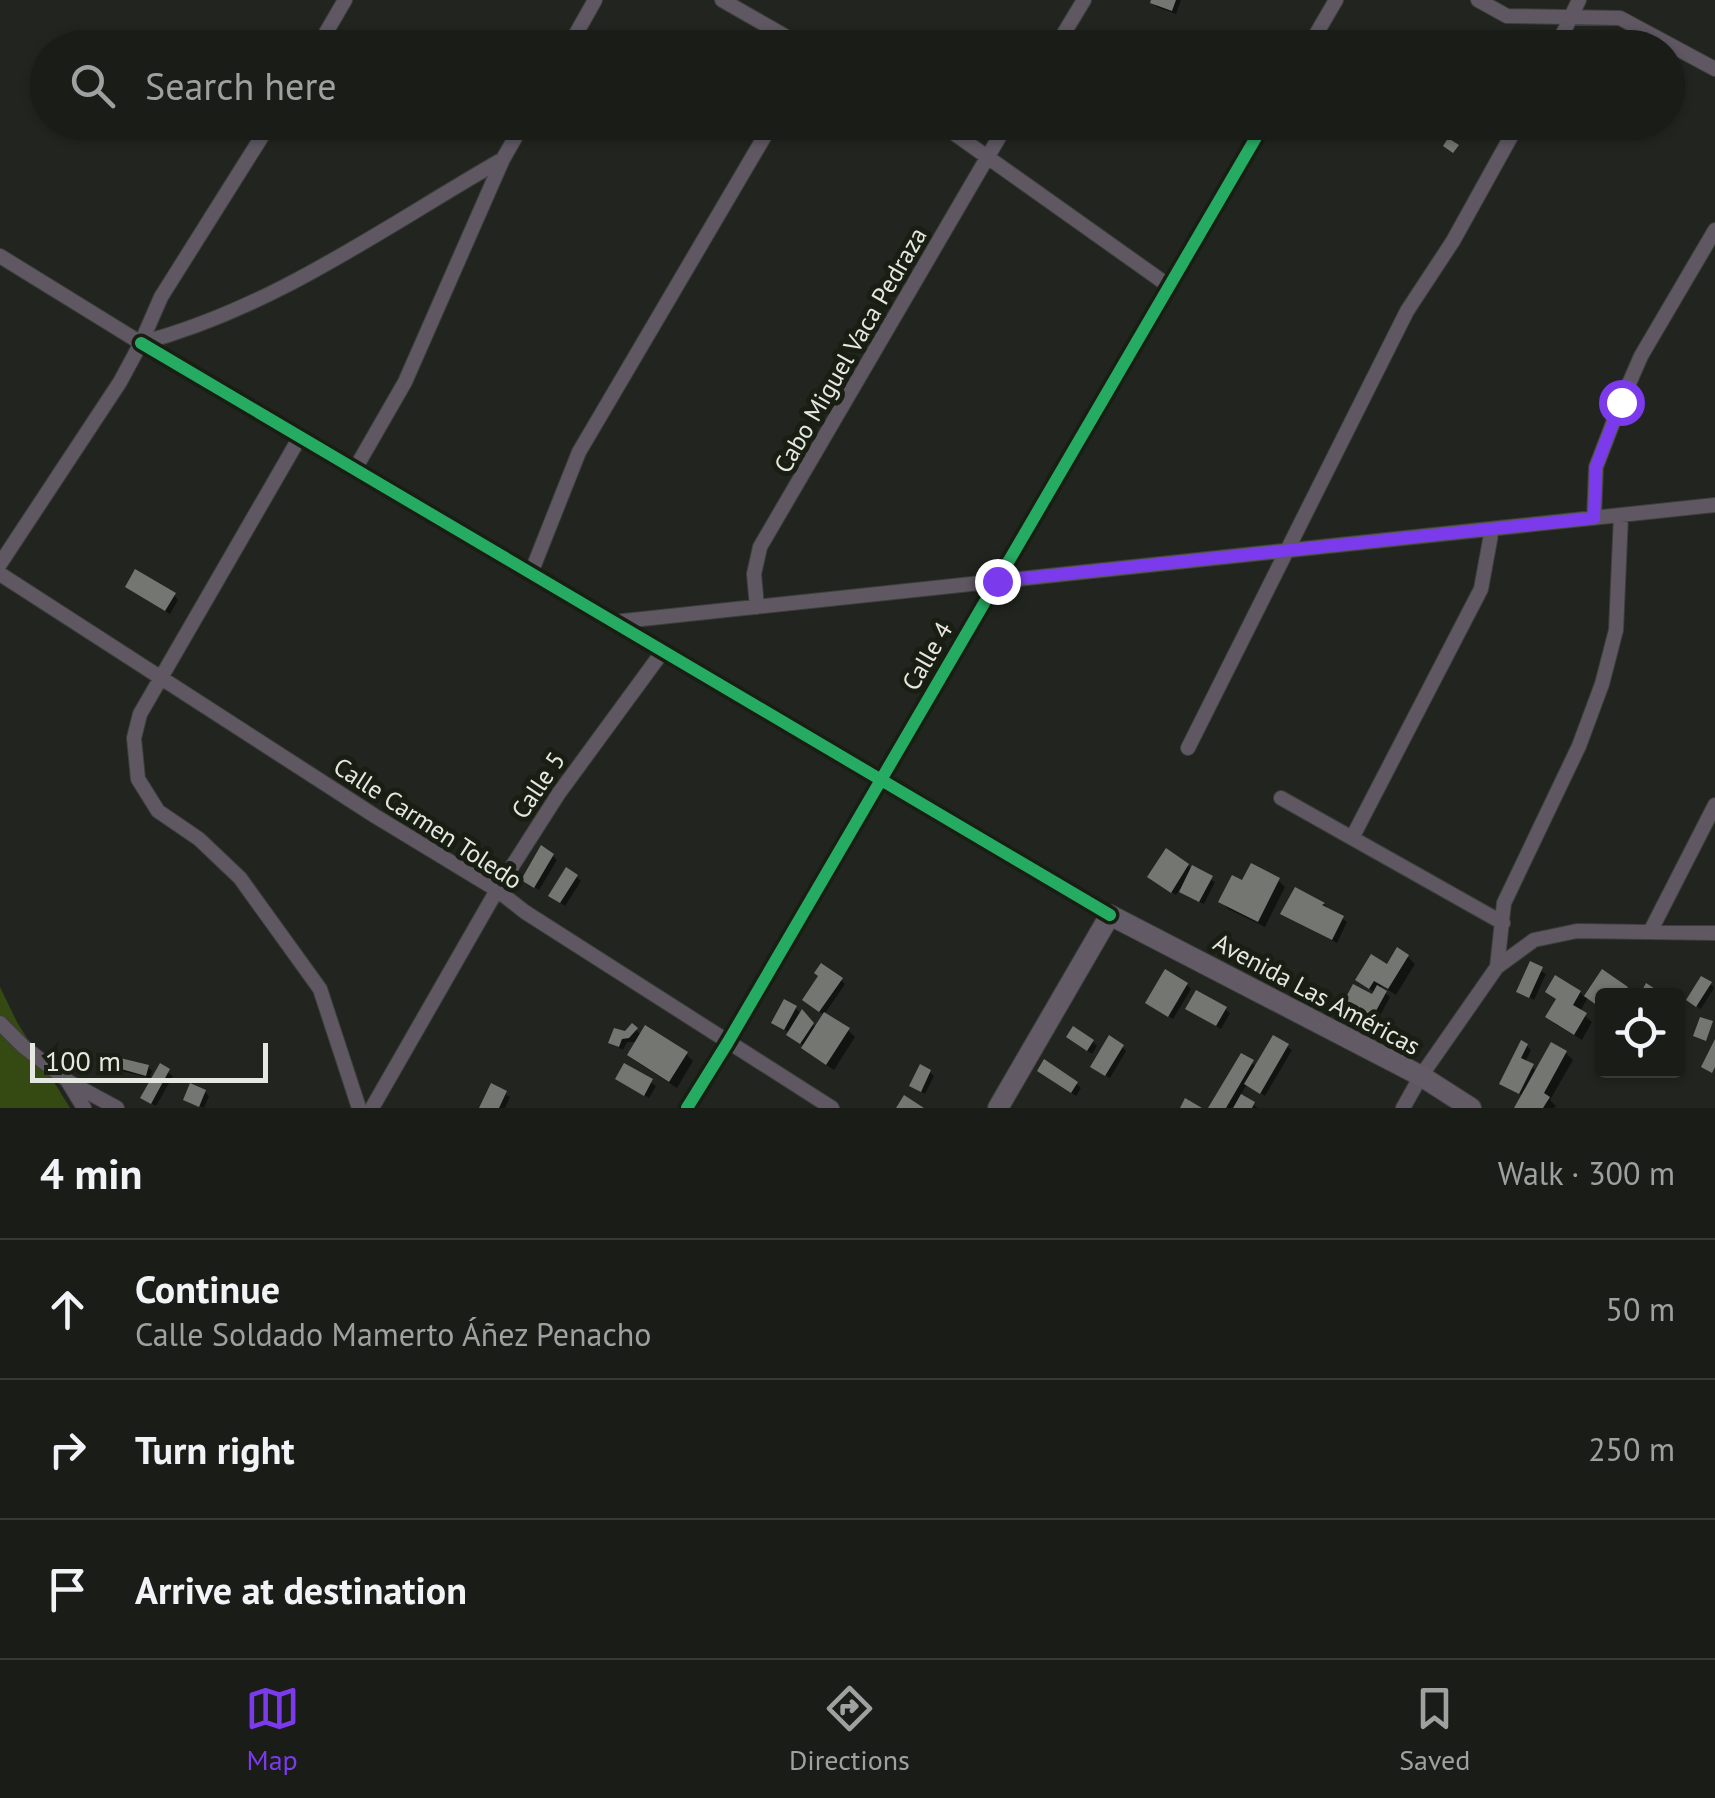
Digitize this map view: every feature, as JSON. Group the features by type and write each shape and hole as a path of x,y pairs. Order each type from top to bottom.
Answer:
{"main road":[{"name":"Avenida Las Américas","path":"1110,916 1421,1076 1471,1108"},
{"path":"998,1108 1110,916"}],"street":[{"path":"328,30 345,0"},
{"path":"578,30 595,0"},
{"path":"722,0 774,30"},
{"path":"1066,30 1084,0"},
{"path":"1318,30 1336,0"},
{"path":"1478,0 1507,16 1620,18 1642,30"},
{"path":"1565,30 1579,0"},
{"path":"1685,53 1715,69"},
{"path":"0,564 120,382 142,343 161,296 259,140"},
{"path":"355,469 405,382 514,140"},
{"path":"531,573 579,452 762,140"},
{"path":"963,140 1169,286"},
{"name":"Cabo Miguel Vaca Pedraza","path":"757,607 754,574 760,547 998,140"},
{"name":"Calle 4","path":"687,1108 1254,140"},
{"path":"1188,748 1407,311 1453,242 1509,140"},
{"path":"142,343 237,310 322,268 503,158"},
{"path":"1594,518 1596,467 1621,402 1641,356 1715,230"},
{"path":"0,256 1110,916"},
{"path":"300,436 140,714 134,738 138,779 158,812 199,840 240,878 320,988 359,1108"},
{"path":"614,622 1715,506"},
{"path":"1497,967 1504,903 1578,746 1602,684 1616,630 1621,515"},
{"path":"1352,838 1480,589 1492,529"},
{"name":"Calle Carmen Toledo","path":"0,574 832,1108"},
{"name":"Calle 5","path":"372,1108 497,890 559,792 663,651"},
{"path":"1281,798 1503,924"},
{"path":"1650,932 1715,806"},
{"path":"1403,1108 1497,967 1534,940 1577,931 1715,932"},
{"path":"0,1023 67,1080 117,1108"},
{"path":"67,1080 84,1108"}],"green space":[{"path":"0,987 17,1022 70,1108 0,1108"}],"building":[{"path":"1176,0 1172,11 1150,3"},
{"path":"1447,140 1459,145 1453,153 1443,146"},
{"path":"135,569 176,593 165,611 125,587"},
{"path":"541,845 554,854 534,888 521,880"},
{"path":"1166,848 1189,864 1171,893 1147,877"},
{"path":"1251,863 1280,878 1258,922 1218,902 1232,875 1242,880"},
{"path":"1192,865 1213,876 1199,902 1179,892"},
{"path":"566,867 578,875 560,903 548,896"},
{"path":"1295,887 1344,916 1332,940 1280,914"},
{"path":"1397,947 1409,955 1388,989 1374,981 1369,989 1355,980 1371,954 1387,964"},
{"path":"1530,961 1543,967 1529,998 1516,992"},
{"path":"821,963 843,978 819,1012 802,1000 818,976 814,973"},
{"path":"1165,969 1188,983 1168,1017 1145,1003"},
{"path":"1602,969 1628,987 1595,988 1595,1004 1584,996"},
{"path":"1555,975 1581,991 1573,1005 1587,1013 1574,1035 1545,1017 1556,999 1545,992"},
{"path":"1701,976 1712,982 1696,1007 1686,1000"},
{"path":"1353,984 1372,994 1377,985 1387,991 1372,1018 1343,1003"},
{"path":"1196,990 1227,1007 1216,1026 1185,1009"},
{"path":"784,999 797,1006 784,1030 771,1023"},
{"path":"802,1009 814,1023 800,1044 786,1035"},
{"path":"824,1012 850,1028 826,1065 801,1048"},
{"path":"1700,1017 1713,1021 1706,1041 1693,1036"},
{"path":"632,1023 638,1028 629,1038 622,1039 619,1047 608,1043 614,1028 625,1031"},
{"path":"645,1025 688,1052 669,1082 627,1055"},
{"path":"1073,1026 1094,1040 1087,1051 1066,1037"},
{"path":"1109,1035 1124,1045 1105,1076 1090,1067"},
{"path":"1273,1035 1289,1044 1260,1094 1244,1084"},
{"path":"1715,1039 1715,1067 1712,1073 1701,1067"},
{"path":"1521,1040 1528,1044 1521,1058 1534,1064 1519,1094 1499,1084"},
{"path":"1551,1042 1567,1051 1544,1093 1550,1097 1543,1108 1514,1108"},
{"path":"1241,1053 1254,1060 1226,1108 1208,1108"},
{"path":"116,1057 149,1065 146,1076 114,1067"},
{"path":"1044,1059 1078,1082 1071,1093 1037,1071"},
{"path":"160,1063 170,1069 151,1104 140,1098"},
{"path":"624,1063 653,1079 644,1096 615,1079"},
{"path":"920,1064 931,1070 921,1092 909,1086"},
{"path":"190,1083 206,1090 199,1107 183,1100"},
{"path":"491,1083 507,1091 499,1108 479,1108"},
{"path":"1241,1094 1255,1102 1252,1108 1233,1108"},
{"path":"904,1095 924,1108 896,1108"},
{"path":"1185,1098 1202,1108 1180,1108"}],"cycle path":[{"path":"687,1108 1254,140"},
{"path":"141,343 1110,915"}],"route":[{"path":"997,581 1594,518 1596,467 1621,402"}]}
